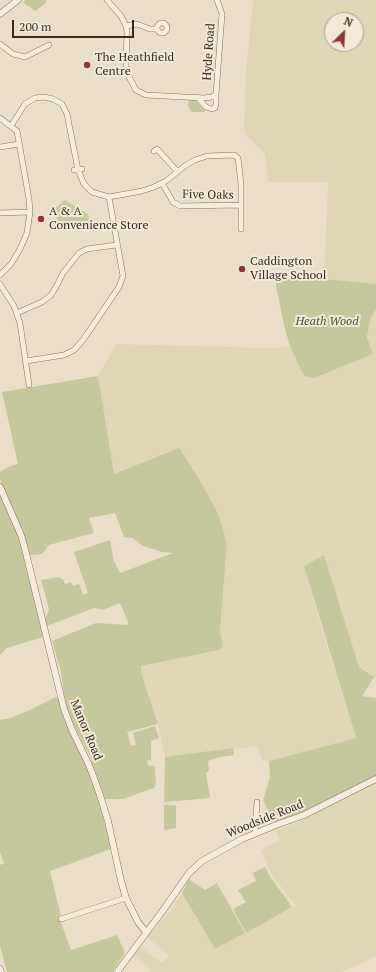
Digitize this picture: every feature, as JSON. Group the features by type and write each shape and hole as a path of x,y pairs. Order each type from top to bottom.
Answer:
{"street":[{"path":"0,14 18,0"},
{"path":"107,0 121,16 126,26 137,24 150,29 157,29"},
{"name":"Hyde Road","path":"126,26 126,66 128,75 136,90 146,95 204,98 212,97 216,94 222,14 217,0"},
{"path":"0,44 14,54 22,57 28,57 39,47 49,45"},
{"path":"196,97 206,107 212,109 215,108 216,94"},
{"path":"11,126 25,104 35,98 44,97 53,99 62,104 67,114 78,170 84,184 92,192 109,197 116,245 123,276 119,287 83,340 74,350 64,355 26,361"},
{"path":"0,118 17,131 30,212 26,233 20,250 11,264 0,275"},
{"path":"0,147 19,144"},
{"name":"Five Oaks","path":"157,149 177,171"},
{"name":"Five Oaks","path":"109,197 142,191 162,183 177,171 195,160 207,156 240,156 241,229"},
{"name":"Five Oaks","path":"162,183 173,202 180,206 241,205"},
{"path":"0,213 30,212"},
{"path":"17,313 42,302 51,295 63,273 79,254 87,249 116,245"},
{"path":"0,284 12,301 20,323 29,385"},
{"name":"Manor Road","path":"0,487 21,535 64,709 72,730 90,765 99,792 108,821 126,898 138,922 146,932"},
{"name":"Woodside Road","path":"117,972 192,869 202,861 255,833 304,815 376,779"},
{"path":"255,833 257,802"},
{"path":"61,919 126,898"}],"shaded area":[{"path":"253,0 376,0 376,284 324,279 328,182 268,182 265,154 244,133 246,71"},
{"path":"376,309 376,678 359,667 324,555 304,566 321,627 356,738 269,761 262,760 257,746 165,757 158,724 141,673 141,666 219,650 223,646 220,630 227,544 219,515 198,477 179,448 114,474 98,376 116,344 265,348 290,347 304,376 367,340 371,318"},
{"path":"376,784 376,955 361,964 339,972 151,972 133,954 139,946 162,963 169,955 147,937 172,909 182,893 215,949 296,906 272,875 261,850 279,840 276,829 290,826"}],"green space":[{"path":"26,0 47,0 45,4 35,11 23,2"},
{"path":"189,99 195,100 206,112 192,112 188,106"},
{"path":"65,200 88,214 90,226 57,230 56,207"},
{"name":"Heath Wood","path":"274,276 376,284 376,309 371,318 367,337 373,354 314,378 304,376 290,347"},
{"path":"98,376 114,474 179,448 198,477 219,515 227,544 220,630 223,646 219,650 141,666 141,673 158,724 127,732 131,746 136,745 133,733 155,726 159,738 151,741 151,760 148,760 147,762 149,766 152,765 155,767 156,784 154,788 123,799 105,799 90,756 68,714 61,671 52,641 96,623 129,625 120,603 103,610 94,608 47,626 45,619 49,609 41,580 59,577 63,579 65,584 71,582 73,586 79,584 83,595 88,593 74,552 110,540 114,561 120,573 173,553 162,552 143,546 133,538 124,537 115,513 89,518 94,533 49,545 42,554 30,555 28,546 0,479 0,472 10,466 18,464 2,392"},
{"path":"0,495 17,533 24,556 43,637 7,648 0,655"},
{"path":"324,555 359,667 374,677 362,696 376,698 376,776 297,816 274,822 263,800 270,777 269,761 356,738 304,566"},
{"path":"56,697 58,698 66,723 89,770 101,808 111,849 50,871 61,916 59,917 71,950 117,935 125,953 112,972 7,972 0,946 0,865 4,863 0,852 0,720 11,718"},
{"path":"233,748 234,755 208,761 209,770 206,773 210,798 164,802 165,757"},
{"path":"164,805 176,805 176,828 164,830"},
{"path":"265,867 292,907 246,933 233,909 246,902 238,890 256,881 253,873"},
{"path":"189,879 205,890 217,883 245,933 215,949 182,893"}],"place":[{"name":"The Heathfield Centre","path":"87,65"},
{"name":"A & A Convenience Store","path":"41,219"},
{"name":"Caddington Village School","path":"242,269"}]}
